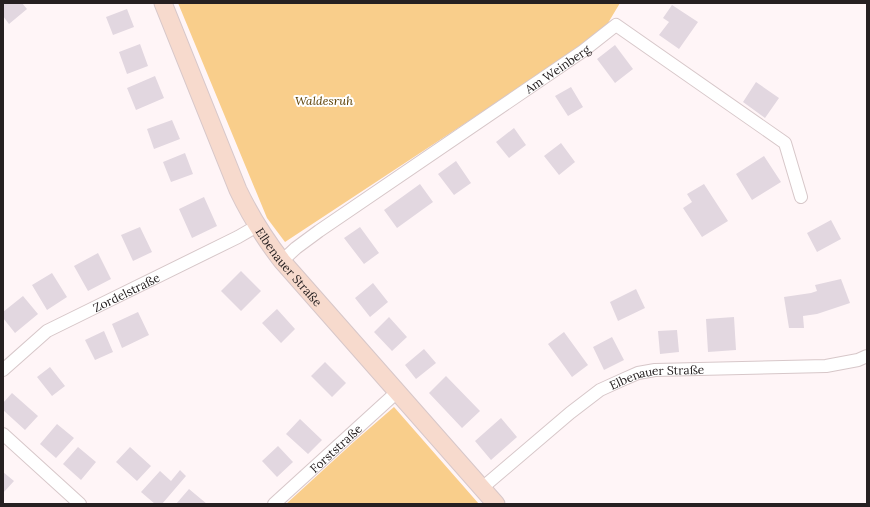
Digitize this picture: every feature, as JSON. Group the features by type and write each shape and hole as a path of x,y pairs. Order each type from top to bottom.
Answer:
{"street":[{"name":"Elbenauer Straße","path":"163,3 238,190 257,226 282,261 496,504"},
{"name":"Am Weinberg","path":"282,261 319,230 582,51 616,25 785,143 801,197"},
{"name":"Zordelstraße","path":"3,370 47,331 231,241 257,226"},
{"name":"Elbenauer Straße","path":"482,488 570,413 600,390 638,373 656,370 826,366 858,360 867,356"},
{"name":"Forststraße","path":"274,504 397,392"},
{"path":"3,434 80,504"}],"green space":[{"name":"Waldesruh","path":"178,3 620,3 602,33 285,242 267,218"},
{"path":"394,407 479,504 286,504 356,440"}],"building":[{"path":"3,3 22,3 27,9 9,24 3,16"},
{"path":"672,5 698,22 679,49 659,35 669,22 663,18"},
{"path":"127,9 134,27 113,35 106,17"},
{"path":"140,44 148,66 127,74 119,52"},
{"path":"615,45 633,69 615,83 597,59"},
{"path":"155,76 164,98 136,110 127,88"},
{"path":"756,82 779,98 765,118 743,102"},
{"path":"571,87 583,107 568,116 555,96"},
{"path":"172,120 180,139 154,149 147,129"},
{"path":"514,128 526,145 509,158 496,142"},
{"path":"561,143 575,162 559,175 544,156"},
{"path":"185,153 193,174 171,182 163,162"},
{"path":"764,156 781,182 752,200 736,174"},
{"path":"456,161 471,183 454,195 438,174"},
{"path":"420,184 433,202 397,228 384,210"},
{"path":"704,184 728,221 702,237 683,208 692,202 687,194"},
{"path":"204,197 217,226 192,238 179,209"},
{"path":"831,220 841,239 817,252 807,233"},
{"path":"140,227 152,252 133,261 121,235"},
{"path":"360,227 379,253 364,264 344,238"},
{"path":"98,253 111,279 88,291 74,266"},
{"path":"241,271 261,291 241,311 221,291"},
{"path":"52,273 67,297 47,310 32,285"},
{"path":"841,279 850,303 817,314 803,316 804,328 789,328 784,297 811,293 817,291 815,285"},
{"path":"373,283 388,302 370,317 355,298"},
{"path":"636,289 645,308 618,321 610,302"},
{"path":"23,296 38,314 15,333 3,318 3,312"},
{"path":"277,309 295,329 281,343 262,323"},
{"path":"138,312 149,335 122,348 112,324"},
{"path":"389,317 407,337 392,351 374,332"},
{"path":"734,317 736,350 708,352 706,319"},
{"path":"677,330 679,352 660,354 658,331"},
{"path":"104,331 113,352 95,360 85,340"},
{"path":"564,332 588,365 572,377 548,344"},
{"path":"612,337 624,360 604,370 593,347"},
{"path":"424,349 436,363 416,379 405,365"},
{"path":"325,362 346,383 332,397 311,376"},
{"path":"50,367 65,386 52,396 37,377"},
{"path":"446,376 480,411 462,428 429,393"},
{"path":"12,393 38,416 25,430 3,410 3,403"},
{"path":"501,418 517,437 491,460 475,441"},
{"path":"300,419 322,440 308,454 286,434"},
{"path":"57,424 74,438 56,458 40,444"},
{"path":"278,446 293,462 277,477 262,461"},
{"path":"78,447 96,462 81,480 63,464"},
{"path":"130,447 151,466 137,481 116,462"},
{"path":"180,470 186,476 162,504 155,504 141,492 160,471 171,481"},
{"path":"3,472 14,481 3,493"},
{"path":"189,489 207,504 176,504"}]}
